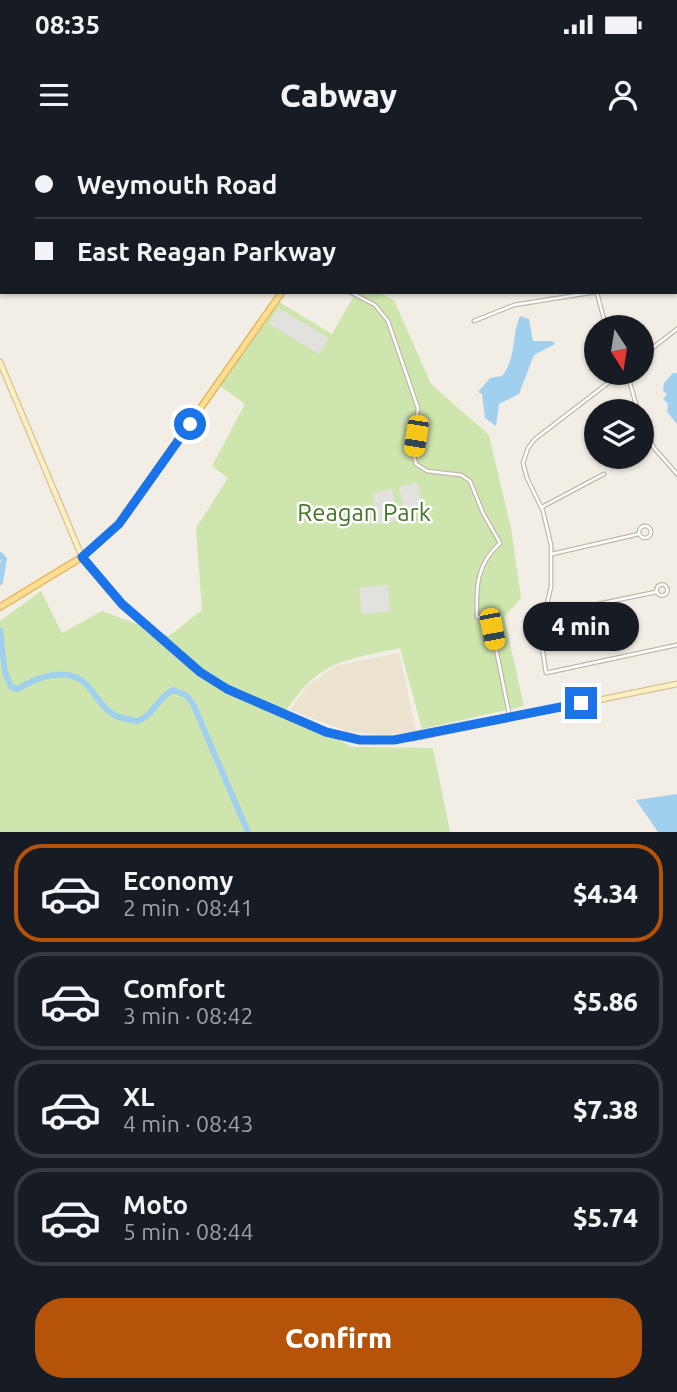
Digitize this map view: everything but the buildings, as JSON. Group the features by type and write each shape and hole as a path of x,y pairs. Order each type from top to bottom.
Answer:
{"main road":[{"path":"0,607 82,557 124,518 281,294"}],"street":[{"path":"354,294 375,305 388,321 418,408 413,451 416,464 427,471 461,475 470,481 500,543 485,558 477,577 477,617 488,618 492,629 510,718"},
{"path":"474,321 514,305 583,294"},
{"path":"597,294 603,315"},
{"path":"654,347 677,329"},
{"path":"0,362 82,557 122,604 200,672 227,689 315,728 350,738 394,740 677,684"},
{"path":"606,385 528,448 524,458 525,473 542,507 552,554 547,605 539,640 546,673 677,645"},
{"path":"654,448 677,474"},
{"path":"542,507 604,474"},
{"path":"552,554 639,534"},
{"path":"547,605 579,608 656,592"}],"shaded area":[{"path":"278,308 329,338 319,354 269,324"},
{"path":"418,484 423,507 405,514 399,487"},
{"path":"392,489 398,520 379,524 372,493"},
{"path":"387,585 390,611 364,614 361,612 359,588"},
{"path":"399,653 416,731 385,735 349,732 290,710 307,686 335,666"}],"green space":[{"name":"Reagan Park","path":"355,294 382,294 394,300 431,384 489,435 511,528 521,598 504,617 524,706 422,729 400,648 348,660 322,672 286,711 352,747 433,748 450,832 0,832 0,621 41,591 62,633 102,611 169,636 202,610 196,528 228,478 212,466 245,404 220,386 279,302 332,334"}],"water":[{"path":"520,316 529,319 533,341 552,341 555,344 534,355 519,394 499,404 496,426 485,418 482,394 478,392 490,378 502,376 507,369"},
{"path":"673,373 677,373 677,424 667,412 668,404 663,399 667,394 663,391 664,383"},
{"path":"677,794 677,832 658,832 636,800"}],"waterway":[{"path":"0,555 4,559 0,582"},
{"path":"0,630 5,672 11,687 18,689 52,675 70,676 86,684 111,713 120,718 138,721 173,690 186,695 193,704 248,832"}],"route":[{"path":"190,424 119,524 82,557 122,604 200,672 227,689 315,728 360,740 413,738 581,703"}]}
